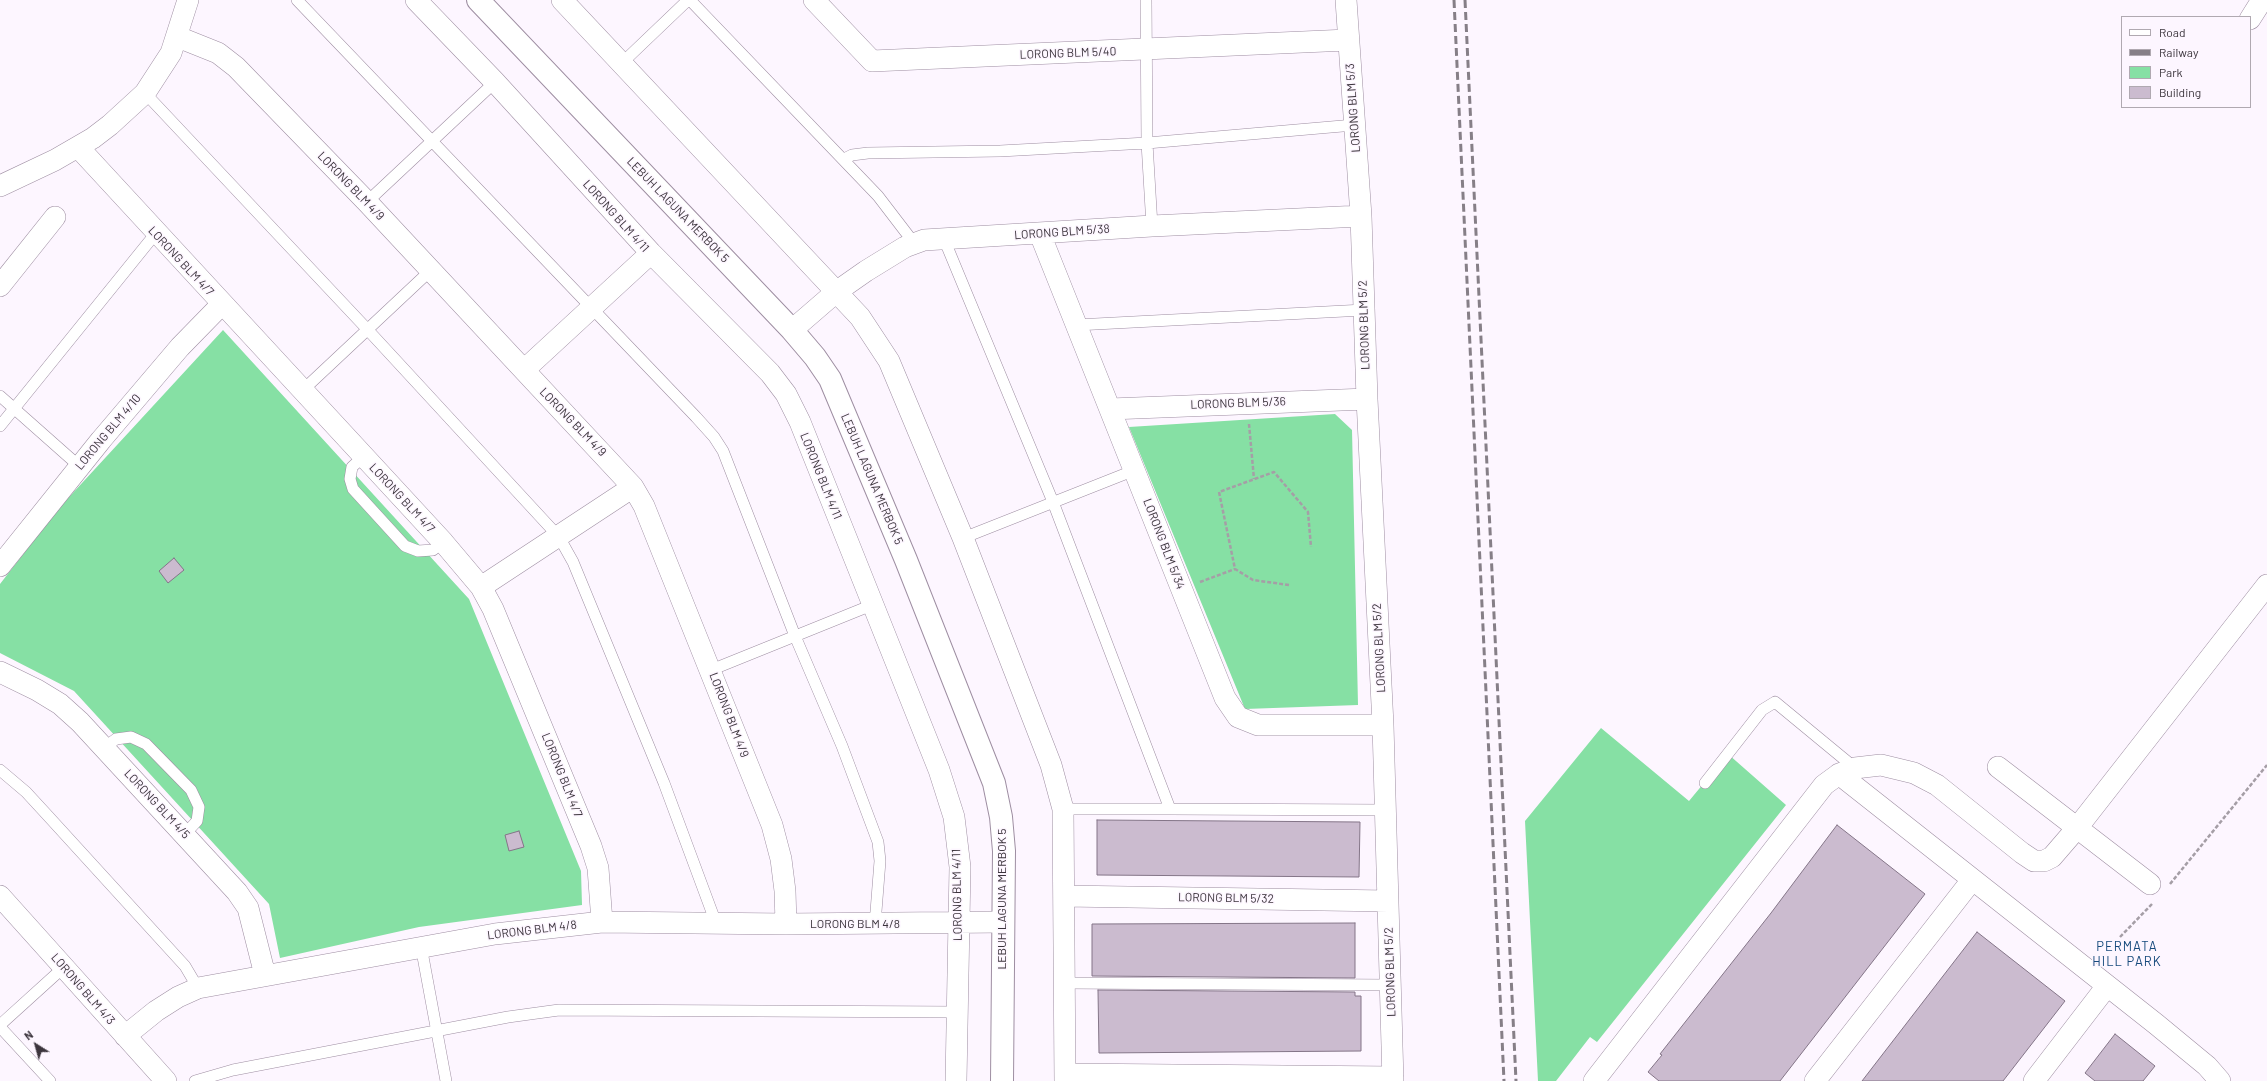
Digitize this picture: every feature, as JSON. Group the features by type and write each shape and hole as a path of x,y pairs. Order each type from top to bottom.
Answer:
{"street":[{"path":"0,186 78,147 110,125 145,93 171,53 178,37 188,0"},
{"name":"LORONG BLM 4/11","path":"416,0 495,82 651,253 770,373 786,394 800,422 939,770 954,817 960,867 956,1081"},
{"name":"LEBUH LAGUNA MERBOK 5","path":"478,0 792,330 815,357 830,379 906,560 994,783 1001,816 1004,851 1002,1081"},
{"path":"562,0 860,317 890,361 963,538 1051,765 1063,809 1065,983 1064,1078 1393,1079"},
{"name":"LORONG BLM 5/40","path":"814,0 872,61 1348,40"},
{"name":"LORONG BLM 5/3","path":"1346,0 1360,216"},
{"path":"2251,16 2262,0"},
{"name":"LORONG BLM 4/9","path":"178,37 218,53 236,67 367,202 633,487 644,506 772,825 781,859 785,891 786,924"},
{"name":"LORONG BLM 4/7","path":"78,147 443,542 481,587 493,608 591,846 598,868 602,922"},
{"name":"LORONG BLM 5/38","path":"792,330 836,292 914,243 944,239 1152,226 1360,216"},
{"name":"LORONG BLM 5/2","path":"1360,216 1366,399 1383,725 1393,1079"},
{"path":"0,286 55,217"},
{"name":"LORONG BLM 5/34","path":"1040,234 1225,698 1238,717 1258,725 1383,725"},
{"path":"524,370 651,253"},
{"name":"LORONG BLM 4/10","path":"0,566 79,466 180,347 222,304"},
{"name":"LORONG BLM 5/36","path":"1110,409 1248,402 1366,399"},
{"path":"481,587 633,487"},
{"path":"1594,1081 1824,785 1847,771 1881,766 1914,773 1937,785 2034,861 2044,861 2052,857 2077,828 2267,584"},
{"name":"LORONG BLM 4/5","path":"0,672 37,690 60,704 80,722 237,892 248,908 265,975"},
{"path":"1998,767 2157,891"},
{"path":"1847,771 1972,880 2207,1066 2220,1081"},
{"path":"1815,1081 1972,880"},
{"name":"LORONG BLM 4/3","path":"0,896 166,1081"},
{"name":"LORONG BLM 5/32","path":"1064,896 1388,901"},
{"name":"LORONG BLM 4/8","path":"125,1036 156,1010 178,997 198,988 421,946 495,934 602,922 875,924 1003,922"},
{"path":"2034,1081 2107,986"}],"lane":[{"path":"297,0 696,417 714,437 723,451 796,636 839,739 878,842 880,860 875,924"},
{"path":"622,63 689,0 844,159 878,196 914,243"},
{"path":"1146,0 1147,143 1152,226"},
{"path":"367,202 495,82"},
{"path":"145,93 367,329 559,537 574,562 703,883 716,923"},
{"path":"844,159 852,155 868,154 1000,152 1147,143 1354,125"},
{"path":"0,426 156,233"},
{"path":"944,239 1053,502 1170,809"},
{"path":"303,390 430,270"},
{"path":"1076,325 1364,310"},
{"path":"0,396 79,466"},
{"path":"364,456 352,467 350,479 353,489 405,546 418,551 433,550 443,542"},
{"path":"963,538 1135,470"},
{"path":"711,670 872,605"},
{"path":"1705,783 1762,710 1775,702 1847,771"},
{"path":"104,748 116,739 131,737 146,744 191,790 199,807 197,821 185,834"},
{"path":"0,770 26,792 185,966 198,988"},
{"path":"1063,809 1385,810"},
{"path":"421,946 435,1032 446,1081"},
{"path":"50,1081 0,1026 64,967"},
{"path":"1065,983 1390,985"},
{"path":"195,1081 232,1070 508,1017 559,1010 606,1009 958,1012"}],"path":[{"path":"1248,402 1254,479"},
{"path":"1289,584 1253,580 1235,569 1219,492 1274,472 1308,512 1311,546"},
{"path":"1181,589 1235,569"},
{"path":"2120,937 2157,891 2267,765"}],"green space":[{"path":"223,330 469,599 581,871 582,905 419,927 280,958 269,904 74,691 0,653 0,584 59,508"},
{"path":"1335,414 1352,430 1358,705 1245,709 1129,427"},
{"path":"1601,728 1689,801 1728,754 1786,805 1597,1042 1590,1037 1556,1081 1538,1081 1525,821"}],"building":[{"path":"174,558 184,570 168,583 159,571"},
{"path":"1097,820 1360,822 1359,877 1097,875"},
{"path":"1837,825 1925,894 1780,1081 1659,1081 1648,1072 1662,1055 1660,1054 1771,913"},
{"path":"519,831 524,847 509,851 505,835"},
{"path":"1355,923 1355,978 1092,976 1092,924"},
{"path":"1977,932 2065,1001 2003,1081 1862,1081"},
{"path":"1098,990 1355,992 1355,996 1361,996 1361,1051 1099,1053"},
{"path":"2115,1034 2155,1066 2143,1081 2095,1081 2085,1073"}],"railway":[{"path":"1454,0 1504,1081"},
{"path":"1465,0 1516,1081"}],"district":[{"name":"PERMATA HILL PARK","path":"2127,954"}]}
